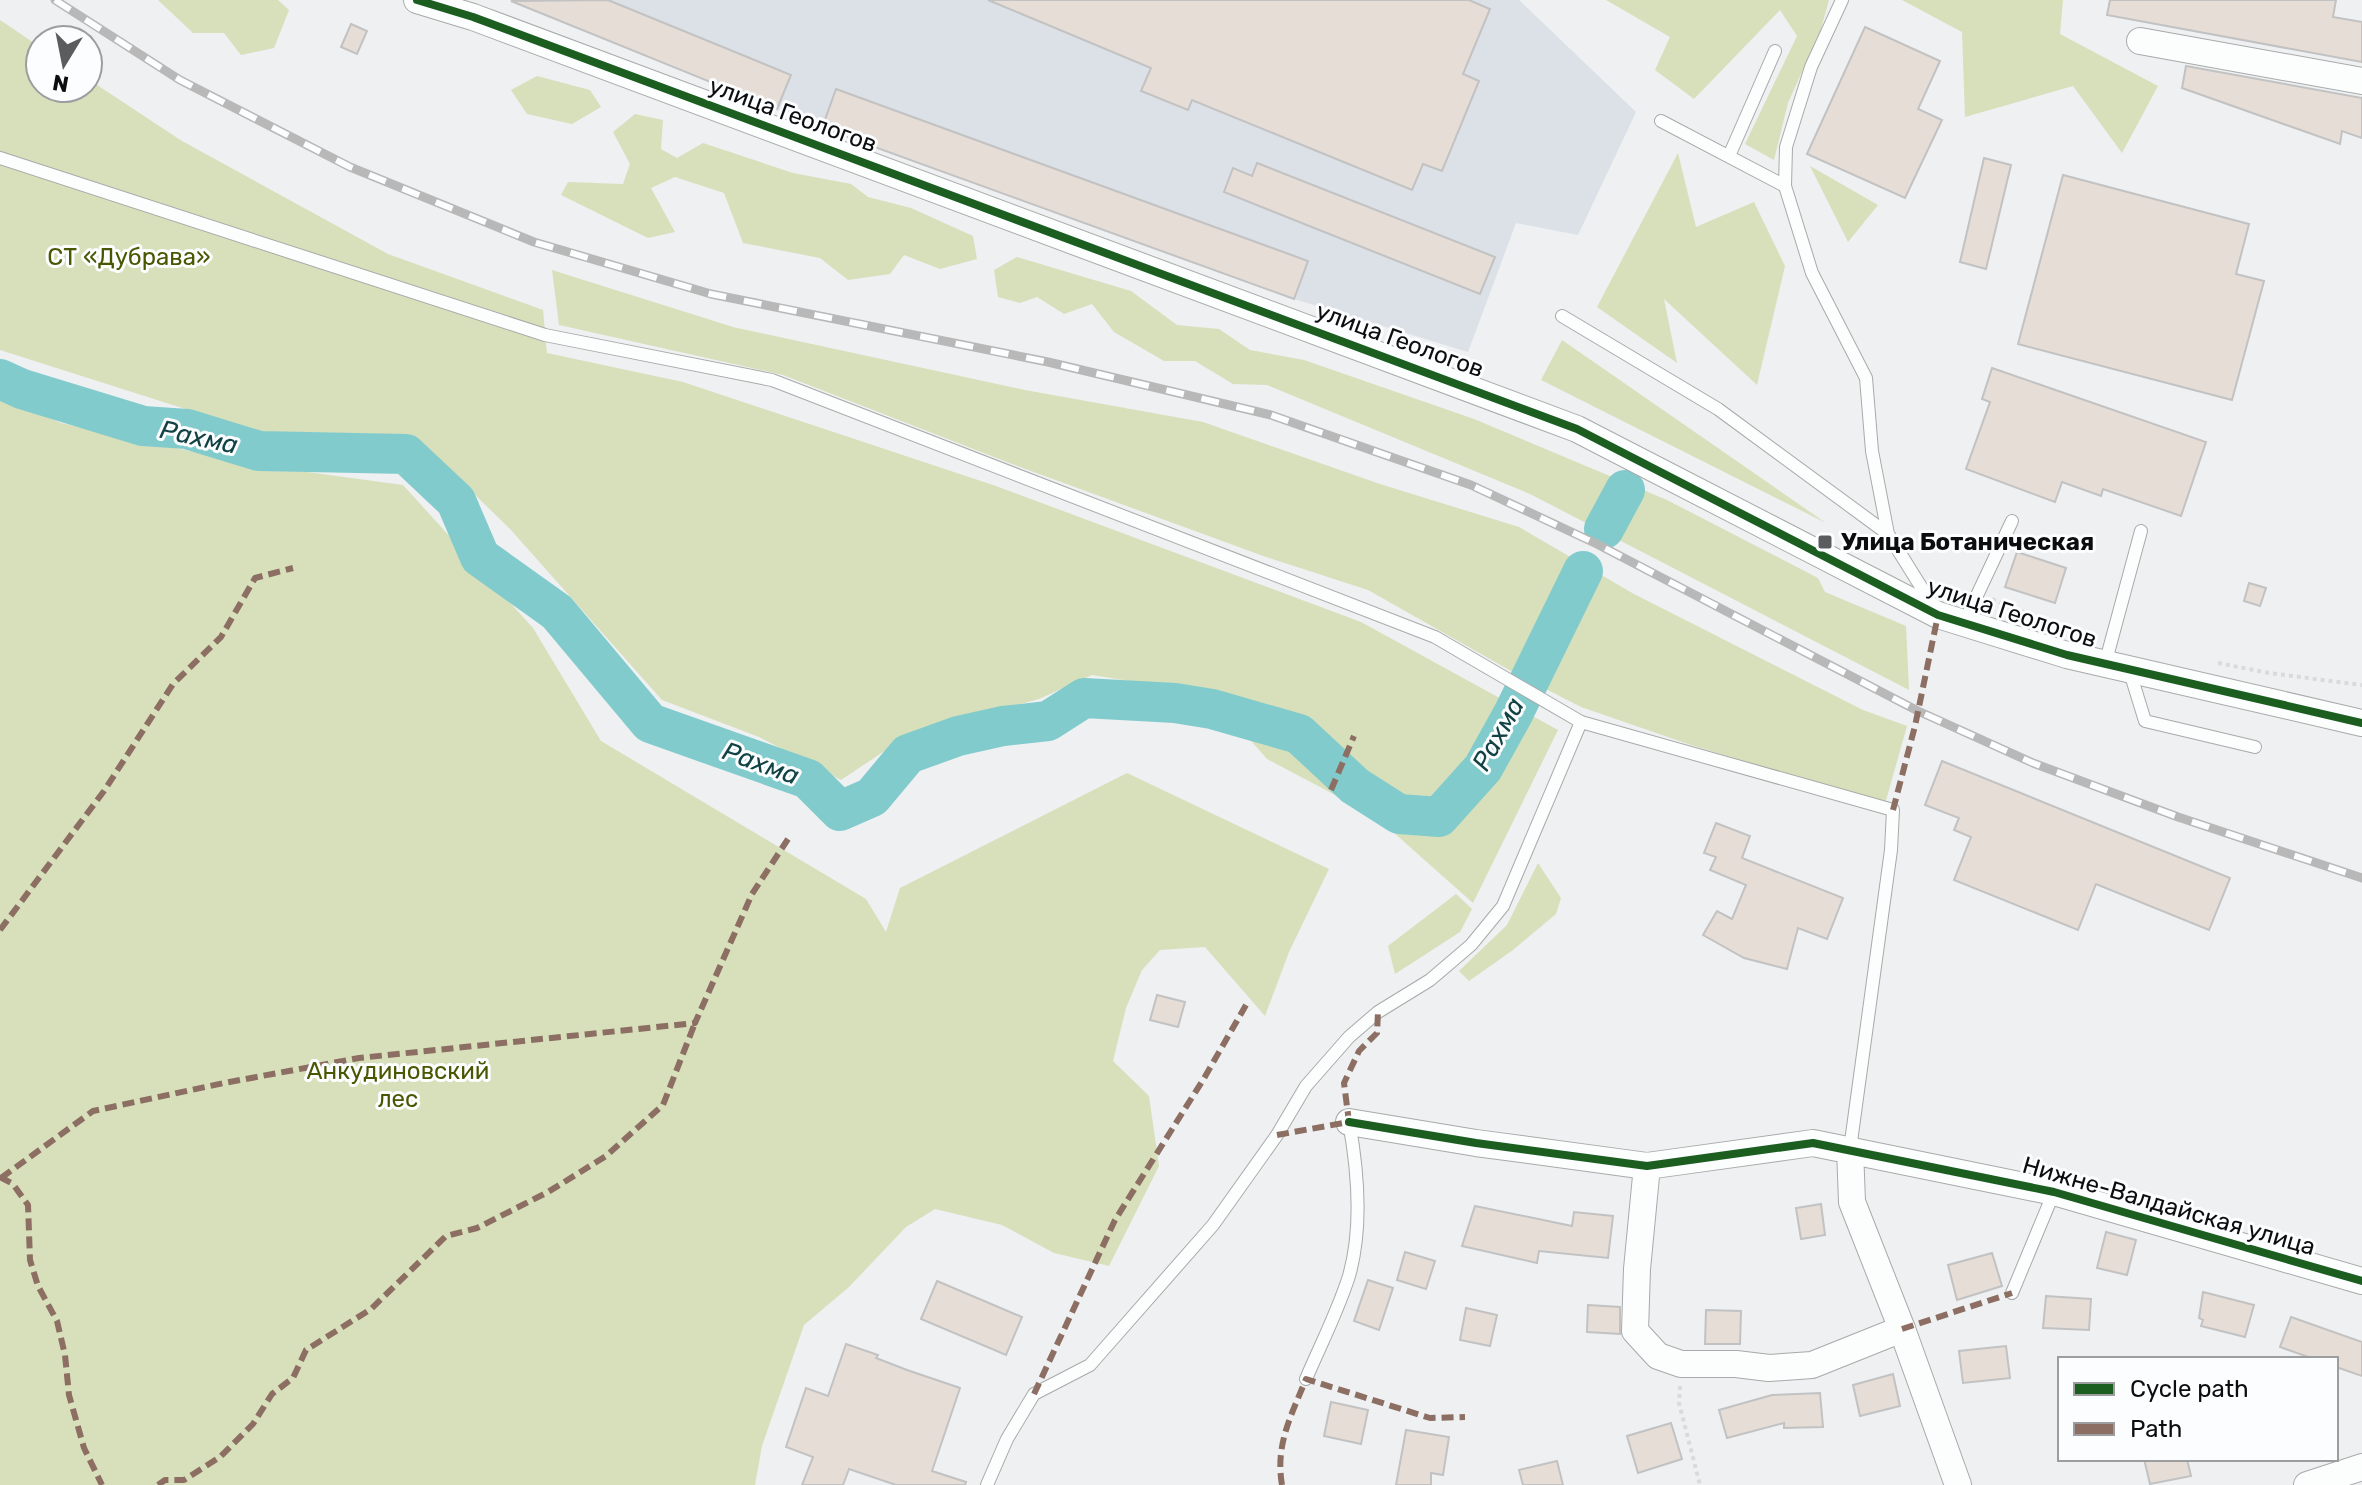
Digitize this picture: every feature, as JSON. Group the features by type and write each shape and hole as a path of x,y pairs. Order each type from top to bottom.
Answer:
{"street":[{"name":"улица Геологов","path":"417,0 502,28 1577,429 1938,615 2067,655 2362,723"},
{"path":"2140,41 2362,81"},
{"name":"Нижне-Валдайская улица","path":"1349,1122 1647,1166 1813,1143 2054,1192 2362,1281"},
{"path":"1850,1149 1852,1202 1958,1485"},
{"path":"1647,1166 1637,1269 1635,1331 1658,1356 1681,1364 1736,1364 1769,1368 1812,1365 1902,1329"},
{"path":"2309,1485 2362,1467"}],"lane":[{"path":"1842,0 1811,67 1786,147 1785,186 1812,273 1866,378 1872,451 1888,534 1938,615"},
{"path":"1729,156 1775,51"},
{"path":"1661,121 1785,186"},
{"path":"0,158 545,335 772,380 1435,637 1581,722 1893,810 1885,896 1850,1149"},
{"path":"1562,316 1718,409 1888,534"},
{"path":"1964,623 2012,521"},
{"path":"2141,531 2117,666 2145,721 2255,747"},
{"path":"987,1485 1007,1439 1034,1394 1090,1365 1213,1225 1277,1135 1314,1076 1349,1037 1378,1012 1430,980 1471,945 1503,906 1581,722"},
{"path":"1306,1379 1349,1276 1358,1204 1355,1153 1349,1122"},
{"path":"2012,1293 2054,1192"}],"path":[{"path":"1978,594 2054,624"},
{"path":"2211,662 2362,685"},
{"path":"1681,1364 1679,1403 1700,1485"}],"shaded area":[{"path":"510,0 1519,0 1636,112 1578,235 1516,223 1468,352 1294,299 822,128"}],"green space":[{"path":"158,0 278,0 289,10 274,48 241,55 224,33 193,33"},
{"path":"1606,0 1829,0 1821,29 1788,103 1774,160 1745,144 1797,36 1780,10 1694,99 1655,70 1670,37"},
{"path":"1902,0 2063,0 2060,34 2158,86 2122,153 2073,86 1965,117 1962,32"},
{"name":"СТ «Дубрава»","path":"0,20 24,36 24,104 104,104 104,90 182,141 388,254 543,310 547,353 683,382 996,486 1361,622 1558,730 1473,903 1375,816 1267,759 1210,694 1092,675 1039,699 910,734 841,780 759,737 662,700 511,530 421,442 261,433 0,350"},
{"path":"537,76 590,90 601,107 572,124 527,114 511,90"},
{"path":"635,114 663,120 661,149 677,158 703,143 793,173 851,184 868,197 911,208 973,236 977,259 940,269 904,255 890,274 848,280 820,258 743,243 724,193 675,177 651,188 675,232 648,238 561,195 568,182 623,184 630,164 613,132"},
{"path":"1678,153 1696,227 1754,202 1785,266 1757,385 1664,299 1677,363 1597,307"},
{"path":"1810,166 1878,205 1848,242"},
{"path":"1017,257 1131,291 1177,325 1219,329 1250,350 1304,360 1474,419 1667,500 1818,578 1825,592 1906,626 1909,690 1530,494 1267,385 1233,384 1195,361 1164,361 1114,332 1092,304 1064,314 1037,297 1020,303 998,297 994,270"},
{"path":"552,270 733,327 1025,390 1203,422 1380,484 1519,527 1634,594 1863,710 1907,726 1885,804 1691,745 1581,707 1368,590 1266,557 1012,464 783,375 559,325"},
{"path":"1562,340 1826,523 1541,380"},
{"name":"Анкудиновский лес","path":"0,397 61,423 249,464 403,485 533,628 601,741 866,899 886,932 900,888 1127,773 1329,869 1289,952 1265,1016 1205,947 1160,950 1142,970 1126,1008 1113,1061 1149,1096 1159,1166 1109,1266 1054,1253 1002,1225 935,1209 906,1227 849,1287 804,1325 762,1446 755,1485 0,1485"},
{"path":"1538,863 1561,898 1556,914 1469,981 1459,971 1507,925"},
{"path":"1456,894 1472,909 1460,932 1395,974 1388,946"}],"building":[{"path":"608,0 791,75 777,109 511,1"},
{"path":"988,0 1469,0 1490,9 1463,74 1479,81 1442,171 1423,164 1412,190 1192,100 1188,110 1141,91 1151,68"},
{"path":"2110,0 2336,0 2333,17 2362,22 2362,62 2107,15"},
{"path":"351,24 367,31 357,54 341,47"},
{"path":"1865,27 1940,61 1918,109 1942,120 1905,198 1807,154"},
{"path":"2186,66 2362,98 2362,138 2342,131 2340,144 2182,88"},
{"path":"836,89 1308,261 1294,299 822,128"},
{"path":"1984,158 2011,165 1986,269 1960,262"},
{"path":"1257,163 1495,257 1480,294 1224,192 1233,168 1252,176"},
{"path":"2063,175 2249,224 2236,274 2264,281 2232,400 2018,344"},
{"path":"1992,368 2206,442 2181,516 2103,489 2101,496 2062,482 2055,502 1966,469 1990,402 1982,399"},
{"path":"2017,552 2066,568 2055,603 2005,587"},
{"path":"2249,583 2266,588 2260,606 2244,601"},
{"path":"1942,761 2230,878 2209,930 2096,884 2078,930 1954,880 1971,837 1954,830 1959,818 1925,805"},
{"path":"1716,823 1750,836 1742,858 1843,898 1827,939 1798,928 1787,969 1744,958 1703,935 1717,911 1732,919 1746,885 1710,870 1716,857 1704,853"},
{"path":"1157,995 1185,1002 1178,1027 1150,1020"},
{"path":"1821,1204 1825,1235 1801,1239 1796,1208"},
{"path":"1475,1206 1572,1226 1574,1212 1613,1216 1608,1258 1539,1251 1537,1263 1462,1246"},
{"path":"2106,1232 2136,1240 2127,1275 2097,1268"},
{"path":"1405,1252 1435,1261 1426,1289 1397,1280"},
{"path":"1992,1253 2002,1286 1957,1300 1948,1265"},
{"path":"1368,1280 1393,1288 1379,1330 1354,1321"},
{"path":"937,1281 1022,1317 1006,1355 921,1319"},
{"path":"2203,1292 2254,1305 2245,1337 2201,1326 2203,1320 2199,1318"},
{"path":"2046,1296 2091,1299 2089,1330 2043,1328"},
{"path":"1588,1305 1620,1307 1620,1334 1587,1332"},
{"path":"1466,1308 1497,1315 1490,1346 1460,1340"},
{"path":"1706,1310 1741,1311 1740,1344 1705,1344"},
{"path":"2291,1317 2362,1342 2362,1376 2338,1368 2338,1357 2308,1357 2280,1347"},
{"path":"846,1344 960,1388 932,1471 966,1482 965,1485 896,1485 849,1469 843,1485 802,1485 813,1457 786,1447 806,1388 828,1396"},
{"path":"2006,1346 2010,1378 1963,1383 1959,1351"},
{"path":"1893,1374 1900,1406 1860,1416 1853,1385"},
{"path":"1820,1393 1823,1427 1784,1428 1784,1423 1727,1438 1719,1410 1772,1395"},
{"path":"1331,1402 1368,1410 1361,1444 1324,1436"},
{"path":"1671,1423 1682,1459 1638,1473 1627,1436"},
{"path":"1406,1430 1449,1437 1443,1475 1431,1473 1431,1485 1396,1485"},
{"path":"1557,1461 1563,1485 1523,1485 1519,1470"},
{"path":"2144,1461 2187,1461 2191,1476 2150,1484"}],"waterway":[{"name":"Рахма","path":"0,379 22,389 143,426 187,429 259,451 406,454 456,501 480,557 557,612 650,723 808,779 840,811 872,797 908,754 958,736 1003,726 1048,721 1084,698 1175,703 1212,709 1299,734 1355,786 1399,814 1439,817 1483,768 1583,571"},
{"name":"Рахма","path":"1604,529 1625,490"}],"railway":[{"path":"55,0 180,80 350,167 534,242 711,294 1048,362 1271,415 1471,485 1597,544 1918,711 2033,763 2178,817 2362,878"}],"marked path":[{"path":"0,930 104,791 173,684 221,637 255,578 293,568"},
{"path":"1893,810 1915,726 1938,615"},
{"path":"1331,790 1354,736"},
{"path":"1,1178 93,1111 359,1058 695,1023 752,894 788,839"},
{"path":"1034,1394 1115,1220 1246,1005"},
{"path":"1277,1135 1349,1122 1344,1083 1359,1051 1377,1033 1378,1012"},
{"path":"158,1485 165,1480 184,1480 220,1457 253,1424 272,1394 293,1378 306,1350 371,1309 446,1236 477,1228 548,1192 606,1156 663,1105 695,1023"},
{"path":"0,1177 13,1184 28,1205 30,1260 38,1286 57,1321 65,1355 69,1395 84,1448 102,1485"},
{"path":"1902,1329 2012,1293"},
{"path":"1282,1485 1283,1444 1306,1379 1430,1418 1465,1417"}],"cycle path":[{"path":"417,0 473,17 1577,429 1938,615 2067,655 2362,723"},
{"path":"1349,1122 1647,1166 1813,1143 2054,1192 2362,1281"}],"place":[{"name":"Улица Ботаническая","path":"1825,542"}]}
